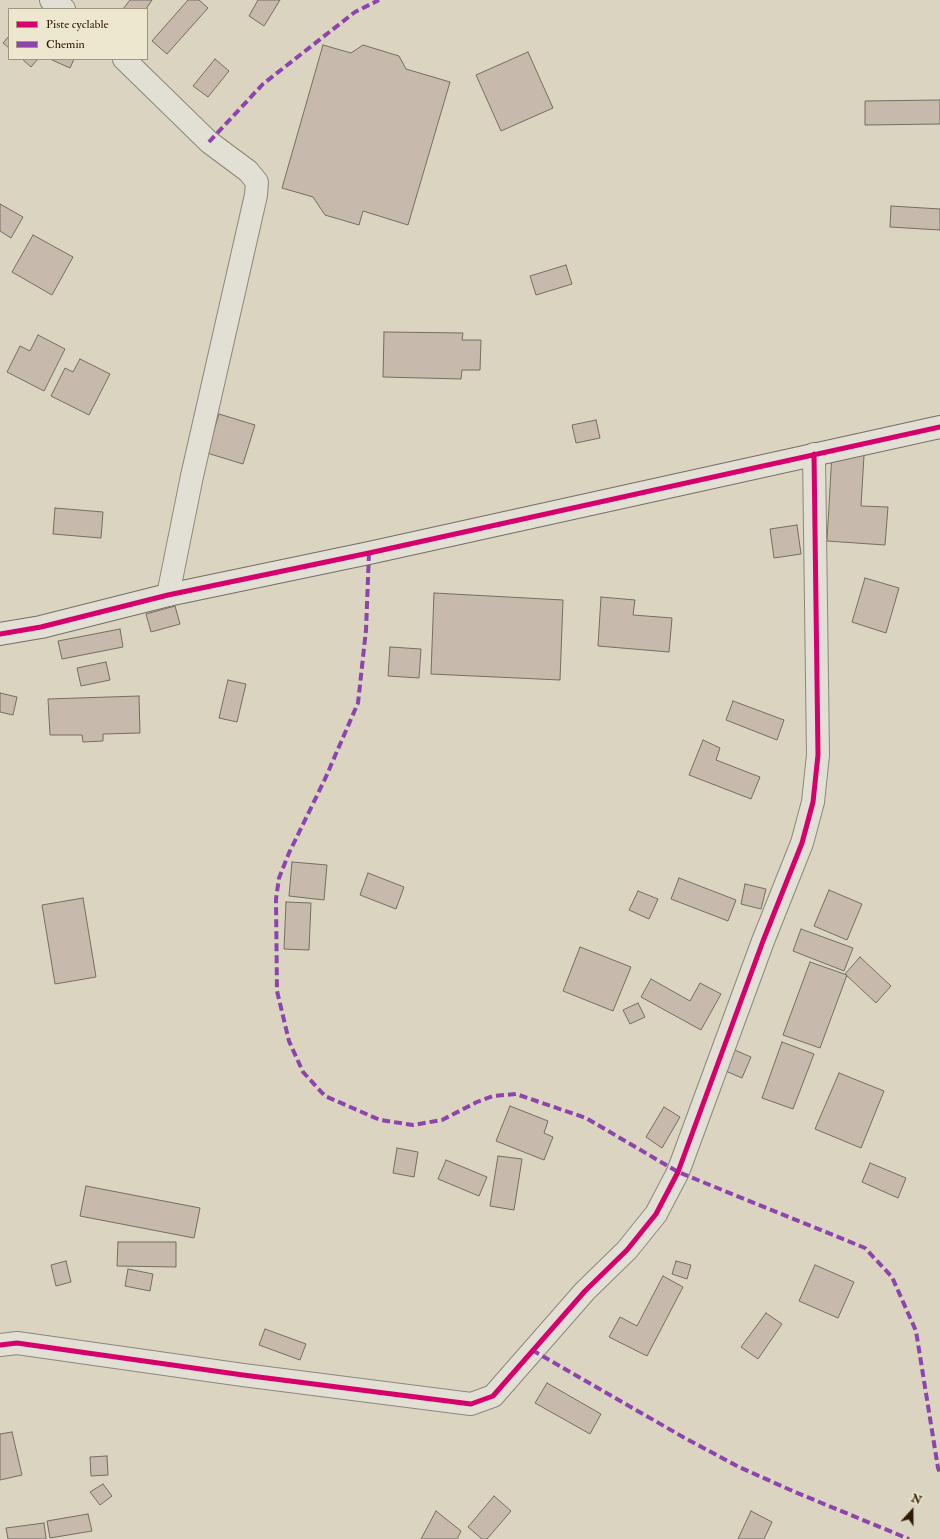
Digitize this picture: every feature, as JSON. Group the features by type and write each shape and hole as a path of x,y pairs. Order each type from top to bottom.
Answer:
{"street":[{"path":"51,0 63,8"},
{"path":"125,60 209,142 248,171 257,182 256,195 192,476 168,595"},
{"path":"0,634 41,627 168,595 369,553 940,427"},
{"path":"0,1345 17,1343 243,1375 470,1404 493,1396 585,1291 627,1250 656,1214 678,1172 763,941 802,843 813,802 818,755 814,454"}],"building":[{"path":"130,0 152,0 147,8 124,8"},
{"path":"188,0 199,0 208,8 167,54 152,41"},
{"path":"258,0 280,0 264,26 249,16"},
{"path":"8,37 8,47 3,43"},
{"path":"323,45 351,53 363,45 399,56 406,69 450,82 408,225 363,211 359,225 325,215 313,197 282,188"},
{"path":"528,52 553,108 501,131 476,75"},
{"path":"215,59 229,71 208,97 193,86"},
{"path":"23,60 37,60 31,67"},
{"path":"52,60 74,60 70,68"},
{"path":"940,100 940,124 865,125 865,101"},
{"path":"0,204 23,217 11,238 0,231"},
{"path":"891,206 940,209 940,230 890,227"},
{"path":"33,235 73,257 52,295 12,272"},
{"path":"566,265 572,284 536,295 530,276"},
{"path":"384,332 463,333 462,340 481,340 480,370 462,370 461,379 383,377"},
{"path":"38,335 65,349 44,391 7,372 20,346 30,351"},
{"path":"80,359 110,374 89,415 51,396 65,368 73,372"},
{"path":"219,414 255,425 243,464 207,453"},
{"path":"596,420 600,438 576,443 572,425"},
{"path":"832,453 864,455 861,506 888,507 885,545 827,541"},
{"path":"55,508 103,512 101,538 53,534"},
{"path":"797,525 801,554 774,558 770,529"},
{"path":"865,578 899,588 886,633 852,622"},
{"path":"434,593 563,600 560,680 431,674"},
{"path":"601,597 635,600 633,615 672,618 669,652 598,646"},
{"path":"175,606 180,624 151,632 146,614"},
{"path":"120,629 123,647 62,659 58,641"},
{"path":"390,647 421,649 419,678 388,676"},
{"path":"106,662 110,680 81,686 77,668"},
{"path":"228,680 246,684 237,722 219,718"},
{"path":"0,693 17,697 13,715 0,712"},
{"path":"139,696 140,733 103,734 103,741 83,742 82,735 50,735 48,699"},
{"path":"733,701 784,720 777,740 726,720"},
{"path":"703,740 720,748 716,760 760,777 751,799 689,775"},
{"path":"292,862 327,865 324,900 289,896"},
{"path":"368,873 404,887 396,909 360,895"},
{"path":"679,878 736,900 728,921 671,899"},
{"path":"745,884 766,889 761,909 741,904"},
{"path":"829,890 862,904 847,940 814,926"},
{"path":"638,891 658,899 649,919 629,910"},
{"path":"83,898 96,977 55,984 42,905"},
{"path":"286,902 311,903 309,950 284,949"},
{"path":"801,929 853,948 844,971 793,951"},
{"path":"580,947 631,967 613,1011 563,991"},
{"path":"860,957 891,986 876,1003 845,974"},
{"path":"810,962 847,975 820,1048 783,1035"},
{"path":"651,979 690,1001 700,983 721,994 701,1030 641,997"},
{"path":"638,1003 645,1017 630,1024 623,1010"},
{"path":"782,1042 814,1054 793,1109 762,1098"},
{"path":"730,1048 751,1057 742,1078 721,1069"},
{"path":"839,1073 884,1091 861,1148 815,1129"},
{"path":"510,1106 548,1121 544,1133 553,1137 544,1160 496,1141"},
{"path":"664,1107 680,1117 662,1148 646,1137"},
{"path":"397,1148 418,1152 414,1177 393,1173"},
{"path":"498,1156 522,1159 514,1210 490,1206"},
{"path":"446,1160 487,1177 479,1196 438,1179"},
{"path":"870,1163 906,1178 898,1198 862,1182"},
{"path":"86,1186 200,1208 194,1238 80,1216"},
{"path":"118,1242 176,1242 176,1267 117,1266"},
{"path":"66,1261 71,1282 56,1286 51,1265"},
{"path":"676,1261 691,1265 687,1279 672,1274"},
{"path":"815,1265 854,1282 838,1318 799,1301"},
{"path":"128,1269 153,1274 150,1291 125,1286"},
{"path":"663,1276 683,1287 647,1356 609,1337 620,1317 637,1326"},
{"path":"766,1313 782,1324 758,1359 741,1347"},
{"path":"265,1329 306,1344 300,1360 259,1345"},
{"path":"547,1383 601,1414 590,1434 535,1403"},
{"path":"12,1432 22,1475 0,1480 0,1434"},
{"path":"107,1456 108,1475 91,1476 90,1457"},
{"path":"103,1484 112,1496 100,1505 90,1492"},
{"path":"494,1496 511,1511 487,1539 482,1539 468,1527"},
{"path":"436,1511 461,1531 457,1539 421,1539"},
{"path":"751,1511 772,1522 764,1539 738,1539"},
{"path":"88,1514 92,1531 50,1538 47,1521"},
{"path":"44,1523 46,1539 8,1539 6,1528"}],"marked path":[{"path":"209,142 263,84 355,12 379,0"},
{"path":"369,553 366,630 358,703 325,779 289,853 279,878 276,899 277,991 289,1041 303,1072 325,1096 380,1120 413,1125 442,1120 477,1102 493,1096 516,1094 586,1118 678,1172 865,1248 892,1277 916,1331 940,1473"},
{"path":"532,1350 683,1437 739,1467 909,1539"}],"cycle path":[{"path":"0,634 41,627 168,595 369,553 940,427"},
{"path":"0,1345 17,1343 243,1375 471,1404 493,1396 585,1291 627,1250 656,1214 678,1172 763,941 802,843 813,802 818,755 814,454"}]}
